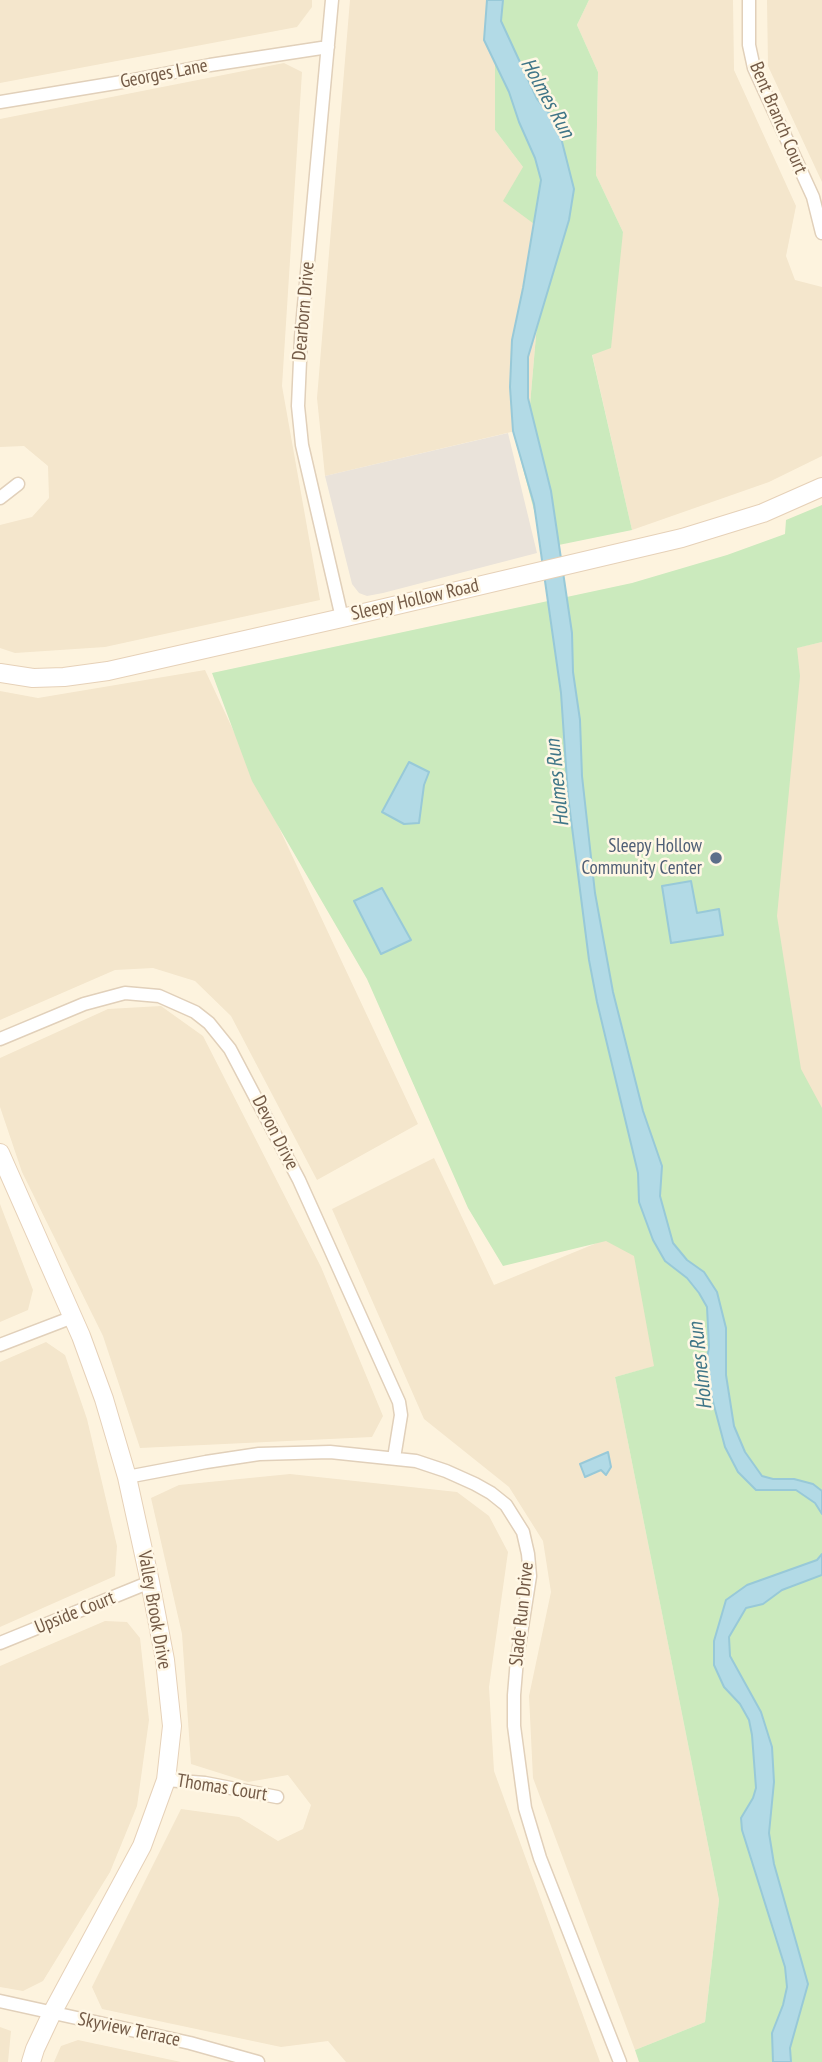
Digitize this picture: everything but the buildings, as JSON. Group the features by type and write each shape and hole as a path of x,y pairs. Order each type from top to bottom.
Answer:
{"street":[{"name":"Dearborn Drive","path":"332,0 301,338 298,406 302,445 342,618"},
{"name":"Bent Branch Court","path":"749,0 749,45 754,68 813,197 822,233"},
{"name":"Georges Lane","path":"0,102 328,47"},
{"path":"0,498 18,484"},
{"name":"Sleepy Hollow Road","path":"0,673 33,678 108,671 682,538 763,513 822,487"},
{"name":"Devon Drive","path":"0,1039 84,1004 125,993 159,996 195,1013 209,1023 230,1049 299,1180 399,1402 401,1415 394,1458"},
{"name":"Valley Brook Drive","path":"0,1153 73,1317 104,1399 127,1478 150,1582 172,1726 166,1780 142,1846 52,2013 31,2062"},
{"path":"0,1345 73,1317"},
{"name":"Slade Run Drive","path":"127,1478 206,1462 287,1452 330,1452 416,1461 446,1471 491,1493 506,1505 523,1532 530,1576 517,1659 514,1715 525,1808 540,1858 620,2062"},
{"name":"Upside Court","path":"0,1643 150,1582"},
{"name":"Thomas Court","path":"166,1780 205,1783 277,1797"},
{"name":"Skyview Terrace","path":"0,2001 190,2043 258,2062"}],"shaded area":[{"path":"0,0 312,0 312,7 297,27 0,83"},
{"path":"350,0 495,0 495,130 523,167 545,232 528,428 325,476 317,398"},
{"path":"589,0 733,0 734,70 796,206 786,256 795,280 822,287 822,456 769,482 632,530 592,354 623,232 596,175 598,72 577,25"},
{"path":"767,0 822,0 822,182 768,66"},
{"path":"284,63 302,72 282,386 320,600 105,647 15,653 0,648 0,525 32,517 49,498 48,466 24,446 0,447 0,119"},
{"path":"508,433 537,553 383,593 367,596 359,593 352,584 325,476"},
{"path":"822,642 822,1150 770,1087 782,651"},
{"path":"205,670 418,1124 317,1180 231,1016 195,981 153,968 115,970 0,1020 0,691 38,698"},
{"path":"161,1006 203,1036 321,1267 383,1416 372,1437 140,1448 103,1336 22,1172 0,1107 0,1058 108,1009"},
{"path":"434,1158 494,1285 670,1213 692,1356 615,1377 719,1900 705,2022 635,2050 533,1778 529,1696 551,1592 543,1541 509,1487 424,1419 332,1209"},
{"path":"0,1204 33,1290 28,1310 0,1322"},
{"path":"46,1342 65,1355 87,1419 117,1546 115,1576 0,1627 0,1362"},
{"path":"290,1474 457,1492 489,1516 508,1552 489,1687 494,1771 600,2062 346,2062 328,2041 281,2047 102,2009 92,1987 181,1809 239,1817 278,1841 303,1829 311,1805 288,1775 248,1782 191,1764 182,1634 151,1498 179,1485"},
{"path":"105,1621 127,1622 140,1638 149,1720 137,1806 110,1872 43,1981 23,1991 0,1987 0,1666"},
{"path":"0,2027 11,2031 8,2062 0,2062"},
{"path":"78,2040 181,2062 54,2062 61,2046"}],"green space":[{"path":"495,0 589,0 577,25 598,72 596,175 623,232 611,348 592,355 632,530 544,548 513,431 528,428 545,232 503,201 523,167 495,130"},
{"path":"822,505 822,642 797,648 800,676 777,916 801,1069 822,1108 822,2062 639,2062 635,2050 705,2022 719,1900 615,1377 654,1366 634,1256 606,1241 503,1266 468,1208 367,979 252,781 212,673 632,583 727,555 785,534 786,520"}],"water":[{"path":"487,0 503,0 501,21 537,99 557,122 574,189 569,220 528,357 528,398 551,491 572,633 582,776 595,893 613,992 643,1111 662,1166 660,1196 673,1243 687,1260 704,1272 717,1292 726,1328 726,1375 734,1426 745,1452 762,1476 794,1479 813,1484 822,1491 822,1514 815,1503 796,1490 756,1490 738,1472 725,1447 707,1379 707,1307 687,1278 665,1261 653,1240 639,1202 638,1173 589,960 568,796 561,693 534,504 513,431 510,387 512,340 541,180 509,92 484,40"},
{"path":"409,762 429,772 424,785 419,823 404,824 382,812"},
{"path":"691,881 697,913 719,909 723,935 671,943 662,886"},
{"path":"382,888 411,940 381,954 354,901"},
{"path":"608,1452 611,1467 606,1475 601,1470 585,1477 580,1464"},
{"path":"822,1554 822,1575 782,1590 763,1604 746,1608 729,1637 730,1656 761,1712 772,1747 774,1782 769,1833 774,1864 808,1984 790,2048 791,2062 773,2062 772,2033 787,1987 785,1967 742,1830 741,1818 756,1788 749,1720 740,1704 724,1687 714,1665 714,1641 726,1600 747,1585 817,1560"}],"place":[{"name":"Sleepy Hollow Community Center","path":"716,858"}],"water label":[{"name":"Holmes Run","path":"547,98"},
{"name":"Holmes Run","path":"558,783"},
{"name":"Holmes Run","path":"701,1366"}]}
